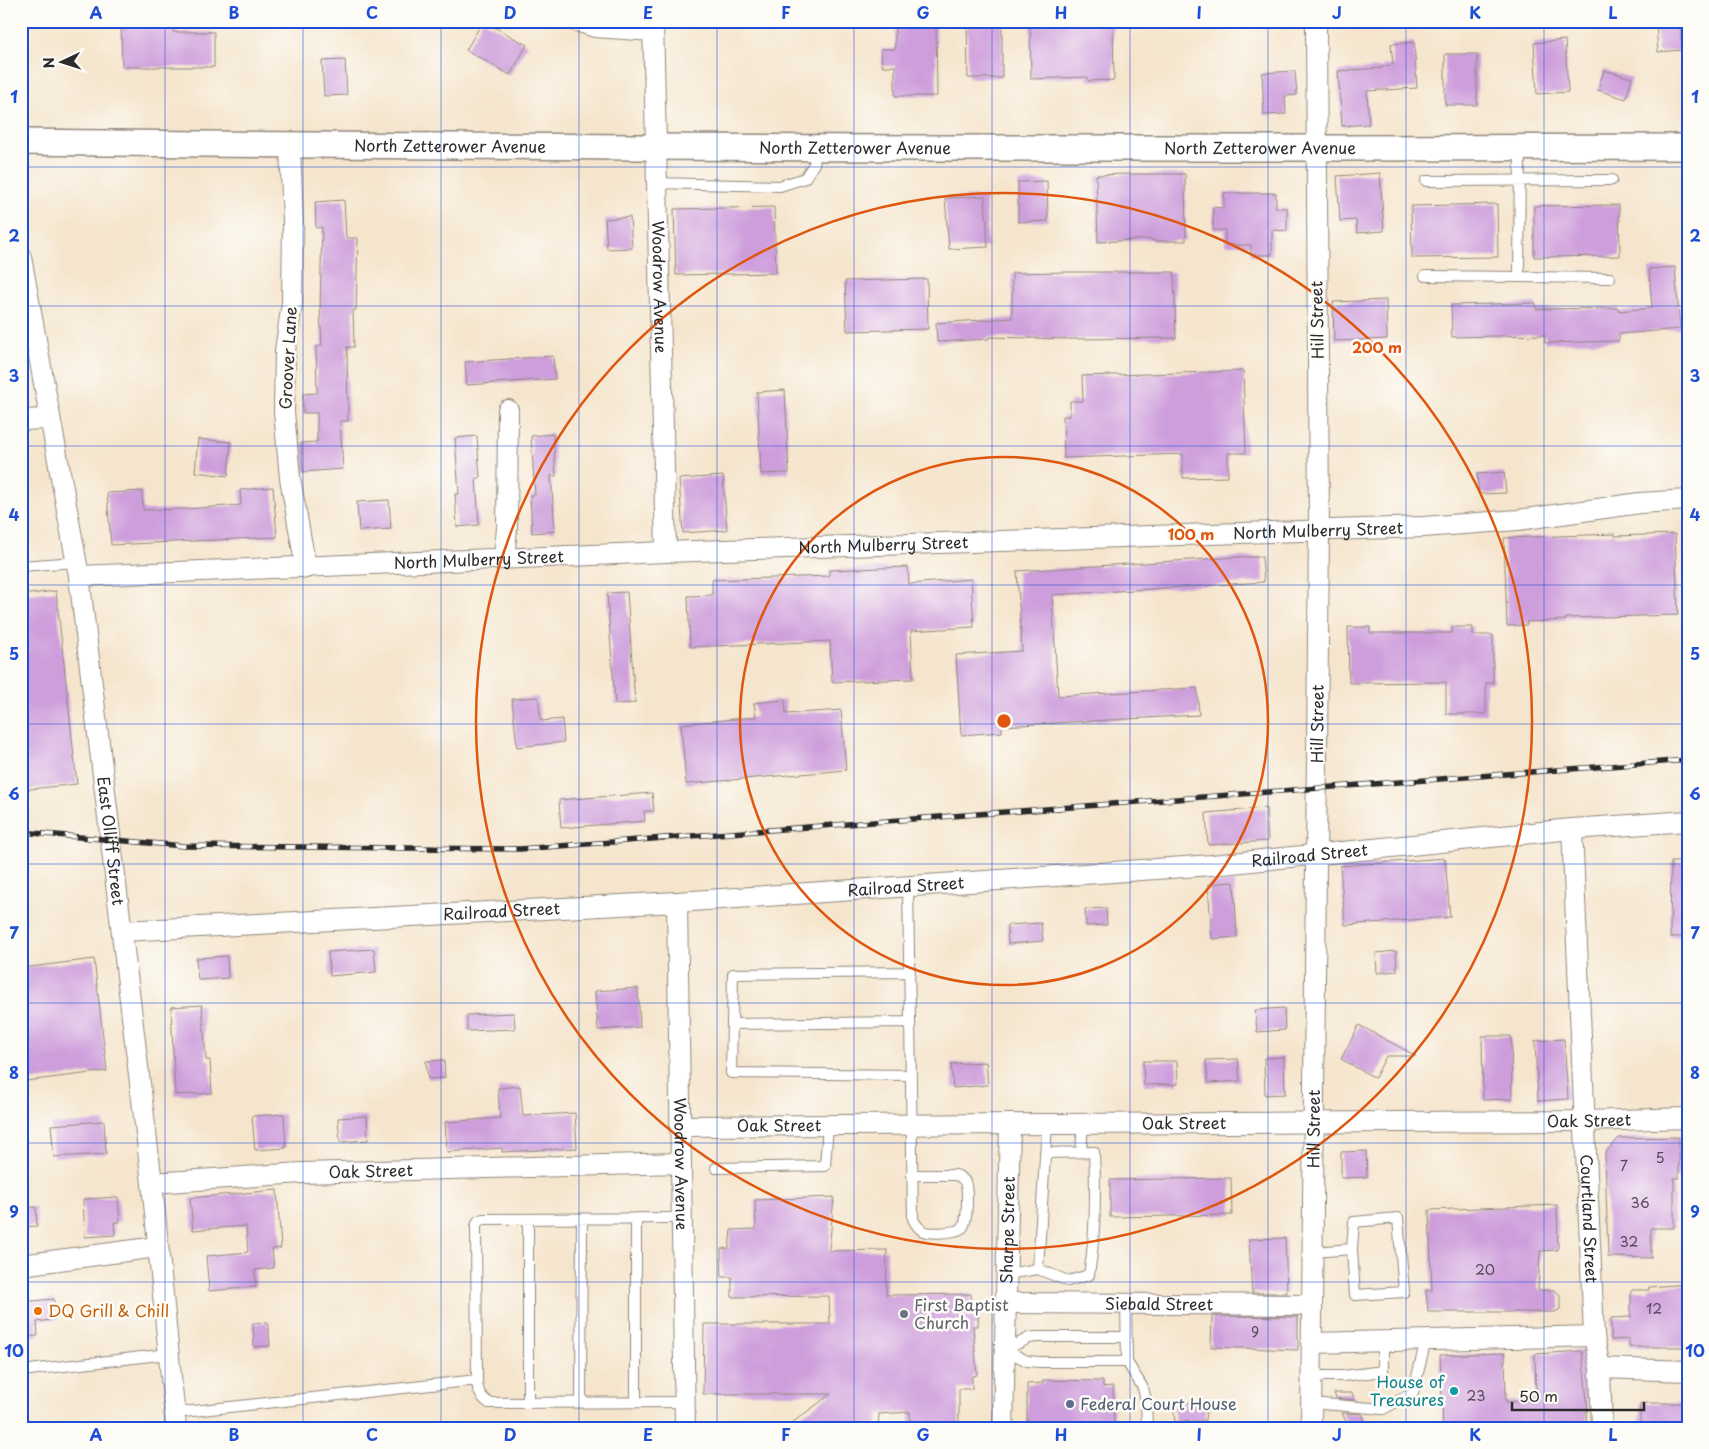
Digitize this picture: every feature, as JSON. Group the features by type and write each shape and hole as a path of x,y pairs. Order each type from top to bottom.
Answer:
{"street":[{"path":"577,21 595,27 653,26"},
{"name":"Hill Street","path":"1311,1428 1318,854 1319,529 1315,150 1316,21"},
{"name":"Woodrow Avenue","path":"653,26 654,147 666,552"},
{"name":"North Zetterower Avenue","path":"21,142 1315,150 1688,147"},
{"name":"Groover Lane","path":"290,145 292,304 285,351 284,412 290,478 306,568"},
{"name":"East Olliff Street","path":"21,257 77,569 152,1183 175,1420"},
{"path":"504,559 507,528 508,410"},
{"path":"21,420 49,419"},
{"name":"North Mulberry Street","path":"77,569 306,568 666,552 1423,527 1508,521 1640,503 1688,500"},
{"name":"Railroad Street","path":"122,930 677,902 1212,865 1572,829 1688,821"},
{"name":"Courtland Street","path":"1572,829 1594,1336 1600,1368 1602,1428"},
{"name":"Woodrow Avenue","path":"677,902 685,1428"},
{"name":"Oak Street","path":"680,1126 1585,1121 1688,1118"},
{"name":"Sharpe Street","path":"1003,1428 1010,1124"},
{"name":"Oak Street","path":"152,1183 302,1173 680,1163"},
{"path":"21,1265 157,1247"},
{"name":"Siebald Street","path":"1007,1303 1312,1305"},
{"path":"1311,1343 1594,1336"},
{"path":"1600,1368 1688,1371"}],"lane":[{"path":"655,182 780,186 805,178 814,164 816,148"},
{"path":"1519,277 1520,148"},
{"path":"1426,181 1612,180"},
{"path":"1425,276 1610,278"},
{"path":"21,566 77,569"},
{"path":"908,886 910,972 910,1022 912,1124 912,1176 913,1220 916,1226 925,1232 956,1231 963,1228 967,1220 966,1184 962,1178 956,1175 912,1176"},
{"path":"910,972 733,974 731,1073 911,1075"},
{"path":"732,1024 910,1022"},
{"path":"1081,1152 1083,1123"},
{"path":"1038,1269 1047,1124"},
{"path":"716,1168 825,1166 828,1125"},
{"path":"1007,1274 1038,1269 1068,1282 1089,1275 1094,1236 1096,1185 1094,1152 1045,1152"},
{"path":"681,1218 528,1218 483,1219 478,1221 476,1226 477,1380 478,1390 483,1399 489,1402 684,1402"},
{"path":"528,1218 528,1402"},
{"path":"636,1218 636,1402"},
{"path":"1398,1218 1404,1292 1355,1295 1352,1249 1354,1222 1398,1218"},
{"path":"581,1402 582,1219"},
{"path":"1313,1252 1352,1249"},
{"path":"1126,1304 1127,1362 1144,1394 1147,1428"},
{"path":"1005,1350 1029,1338 1036,1337 1126,1337"},
{"path":"1311,1403 1383,1409 1413,1393 1426,1340"},
{"path":"1311,1376 1343,1376 1383,1371 1383,1341"},
{"path":"1005,1350 1027,1361 1127,1362"},
{"path":"21,1371 168,1354"},
{"path":"175,1420 477,1380"}],"building":[{"path":"121,21 173,21 173,32 214,32 214,67 122,67"},
{"path":"483,21 527,45 510,75 466,50"},
{"path":"895,21 936,21 937,96 895,96 895,66 882,66 881,49 895,49"},
{"path":"967,21 1002,21 1002,78 968,78"},
{"path":"1030,21 1113,22 1114,80 1088,81 1087,77 1031,79"},
{"path":"1680,23 1682,50 1658,52 1656,24"},
{"path":"1565,40 1568,92 1537,94 1534,43"},
{"path":"1414,42 1417,88 1367,91 1369,124 1342,126 1338,71 1382,68 1382,66 1393,65 1391,44"},
{"path":"1445,54 1477,54 1477,105 1445,105"},
{"path":"345,60 347,95 324,96 322,61"},
{"path":"1604,70 1632,78 1626,99 1598,90"},
{"path":"1295,71 1297,95 1285,96 1286,114 1264,115 1262,73"},
{"path":"1380,173 1384,231 1357,233 1356,220 1340,221 1337,176"},
{"path":"1185,174 1186,241 1152,241 1152,239 1098,242 1096,175"},
{"path":"1047,181 1048,221 1018,222 1018,182"},
{"path":"1224,193 1276,193 1276,208 1287,208 1287,231 1272,230 1272,255 1251,255 1251,245 1225,245 1225,230 1213,230 1213,207 1224,208"},
{"path":"985,196 988,247 949,249 945,198"},
{"path":"344,200 346,238 358,238 356,310 353,310 354,347 347,347 348,421 340,421 343,469 303,472 301,443 317,442 317,413 303,413 303,394 317,393 316,346 322,346 320,309 322,227 316,228 315,202"},
{"path":"1497,204 1498,257 1412,258 1411,206"},
{"path":"1619,205 1620,256 1534,257 1534,206"},
{"path":"774,207 776,273 676,275 674,209"},
{"path":"630,217 632,248 607,249 605,219"},
{"path":"1675,267 1680,329 1619,334 1619,341 1545,343 1545,335 1452,337 1451,305 1536,303 1536,309 1618,308 1619,311 1652,308 1649,269"},
{"path":"1174,272 1176,338 1070,339 989,337 989,339 937,342 936,323 1012,318 1012,273"},
{"path":"927,279 928,329 847,331 845,281"},
{"path":"1386,300 1387,339 1334,341 1333,302"},
{"path":"553,356 555,379 467,385 465,362"},
{"path":"1243,371 1246,453 1228,453 1228,477 1183,478 1183,454 1064,458 1063,416 1070,416 1070,401 1083,401 1082,376"},
{"path":"785,390 789,473 761,474 757,392"},
{"path":"553,434 556,476 551,476 555,531 532,533 530,495 535,495 531,436"},
{"path":"477,436 480,478 476,478 479,525 457,527 455,494 459,494 455,438"},
{"path":"198,439 231,442 228,476 195,472"},
{"path":"1504,472 1506,493 1479,494 1477,474"},
{"path":"723,476 727,530 683,533 679,479"},
{"path":"273,487 277,537 111,545 107,493 142,491 143,510 186,509 241,505 240,490"},
{"path":"389,500 391,529 359,531 357,502"},
{"path":"1615,534 1615,536 1675,534 1678,615 1566,618 1566,620 1526,622 1527,625 1507,626 1504,538"},
{"path":"1262,557 1264,582 1052,595 1058,696 1197,688 1199,715 1002,726 1002,732 961,735 956,655 1022,651 1017,571"},
{"path":"908,567 909,584 971,579 974,627 911,631 913,679 832,682 830,641 690,647 688,596 712,595 712,580 829,576 829,570"},
{"path":"56,591 77,784 21,790 21,595"},
{"path":"627,592 635,703 615,704 607,593"},
{"path":"1348,627 1370,627 1370,633 1452,633 1452,627 1473,627 1473,635 1493,635 1493,683 1486,683 1486,714 1446,714 1446,682 1349,683"},
{"path":"538,697 541,721 562,719 564,742 517,747 512,699"},
{"path":"785,700 786,714 841,710 846,770 686,784 681,724 756,717 754,703"},
{"path":"652,793 654,811 644,811 645,821 561,828 559,800"},
{"path":"1266,808 1268,841 1208,845 1206,813"},
{"path":"1445,858 1450,917 1345,925 1340,866"},
{"path":"1671,862 1688,862 1688,937 1670,937"},
{"path":"1234,882 1237,937 1212,939 1208,884"},
{"path":"1106,908 1107,925 1086,926 1085,909"},
{"path":"1041,923 1043,941 1008,944 1007,925"},
{"path":"374,949 376,972 330,976 328,952"},
{"path":"1396,951 1397,971 1377,973 1376,953"},
{"path":"227,956 228,978 198,980 196,958"},
{"path":"94,959 107,1071 26,1081 21,1044 22,968"},
{"path":"638,988 640,1027 598,1030 595,991"},
{"path":"202,1005 206,1060 210,1060 212,1093 175,1095 171,1007"},
{"path":"1284,1008 1285,1030 1257,1032 1255,1010"},
{"path":"514,1013 515,1029 467,1031 467,1015"},
{"path":"1359,1025 1416,1056 1386,1056 1375,1078 1341,1059"},
{"path":"1482,1036 1511,1036 1512,1099 1483,1100"},
{"path":"1564,1039 1568,1099 1538,1101 1535,1041"},
{"path":"1284,1057 1285,1094 1265,1095 1264,1058"},
{"path":"1238,1059 1240,1081 1208,1083 1206,1060"},
{"path":"444,1060 445,1078 428,1079 426,1061"},
{"path":"1143,1061 1177,1061 1178,1084 1144,1085"},
{"path":"986,1062 988,1085 953,1088 951,1064"},
{"path":"520,1086 523,1116 575,1113 577,1148 502,1152 502,1148 447,1152 445,1122 500,1118 498,1088"},
{"path":"284,1114 286,1148 255,1150 252,1116"},
{"path":"367,1116 368,1140 340,1142 338,1118"},
{"path":"104,1121 106,1154 54,1157 51,1125"},
{"path":"1679,1137 1679,1178 1674,1178 1674,1228 1651,1228 1651,1258 1608,1257 1605,1153 1619,1138"},
{"path":"1366,1151 1367,1177 1341,1178 1341,1152"},
{"path":"1231,1178 1232,1215 1110,1217 1110,1180"},
{"path":"277,1190 281,1248 272,1249 274,1268 255,1270 256,1287 209,1291 206,1256 248,1252 246,1226 193,1230 190,1198"},
{"path":"118,1197 120,1222 114,1222 115,1235 85,1237 83,1199"},
{"name":"First Baptist Church","path":"834,1197 829,1251 887,1250 886,1295 971,1294 972,1304 979,1303 978,1326 973,1326 977,1375 972,1376 972,1389 959,1389 959,1428 910,1428 910,1412 879,1414 878,1428 785,1428 831,1394 703,1394 704,1324 830,1324 829,1296 732,1297 732,1277 722,1277 721,1249 729,1248 731,1230 756,1229 755,1200"},
{"path":"1557,1205 1558,1250 1540,1251 1538,1290 1555,1290 1560,1295 1560,1309 1555,1312 1428,1312 1426,1290 1432,1290 1429,1210"},
{"path":"36,1207 37,1226 21,1227 21,1208"},
{"path":"1285,1238 1287,1293 1252,1293 1249,1239"},
{"path":"1688,1284 1688,1347 1629,1347 1629,1339 1611,1340 1611,1318 1631,1317 1631,1290 1649,1290 1649,1287"},
{"name":"DQ Grill & Chill","path":"54,1299 56,1319 37,1322 38,1336 21,1337 21,1302"},
{"path":"1212,1316 1298,1317 1298,1350 1211,1347"},
{"path":"268,1322 270,1346 254,1347 253,1323"},
{"path":"1582,1351 1588,1411 1586,1411 1587,1428 1443,1428 1440,1355 1505,1353 1506,1402 1536,1400 1535,1354"},
{"name":"Federal Court House","path":"1043,1380 1103,1381 1103,1387 1113,1386 1114,1428 1027,1428 1027,1384 1043,1383"},
{"path":"1334,1393 1352,1393 1355,1400 1336,1398"},
{"path":"1207,1401 1205,1421 1175,1422 1173,1404"},
{"path":"1640,1403 1688,1403 1688,1428 1640,1428"},
{"path":"1342,1413 1362,1414 1368,1428 1349,1428"}],"railway":[{"path":"21,832 184,846 520,849 1688,760"}],"place":[{"name":"DQ Grill & Chill","path":"38,1311"},
{"name":"First Baptist Church","path":"904,1314"},
{"name":"House of Treasures","path":"1454,1391"},
{"name":"Federal Court House","path":"1070,1404"}]}
